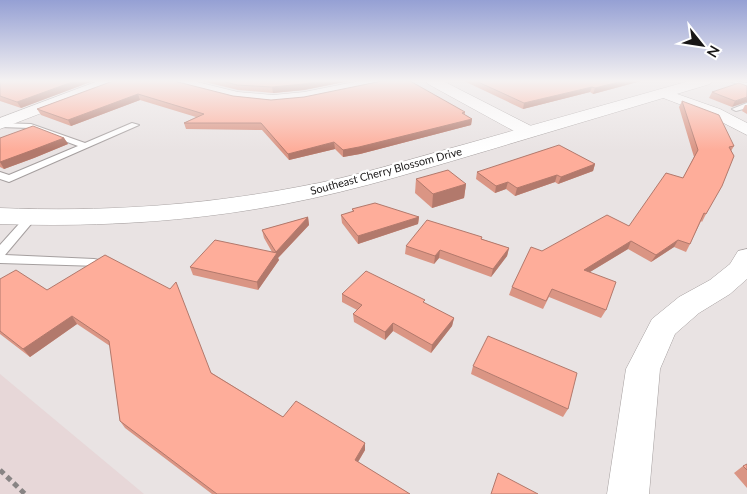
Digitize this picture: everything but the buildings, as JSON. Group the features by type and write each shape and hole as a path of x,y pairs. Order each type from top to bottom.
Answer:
{"main road":[{"path":"0,125 50,104"},
{"name":"Southeast Cherry Blossom Drive","path":"0,216 63,218 143,214 269,199 357,181 625,104"}],"street":[{"path":"476,104 528,132"},
{"path":"693,104 714,112 747,130"},
{"path":"628,494 643,369 663,327 689,305 720,287 745,266"}],"lane":[{"path":"736,109 747,105"},
{"path":"0,125 31,126 85,146"},
{"path":"0,175 9,179 135,125"},
{"path":"0,253 31,218"},
{"path":"0,259 94,263"}],"path":[{"path":"0,470 25,494"}],"shaded area":[{"path":"0,374 144,494 0,494"}]}
